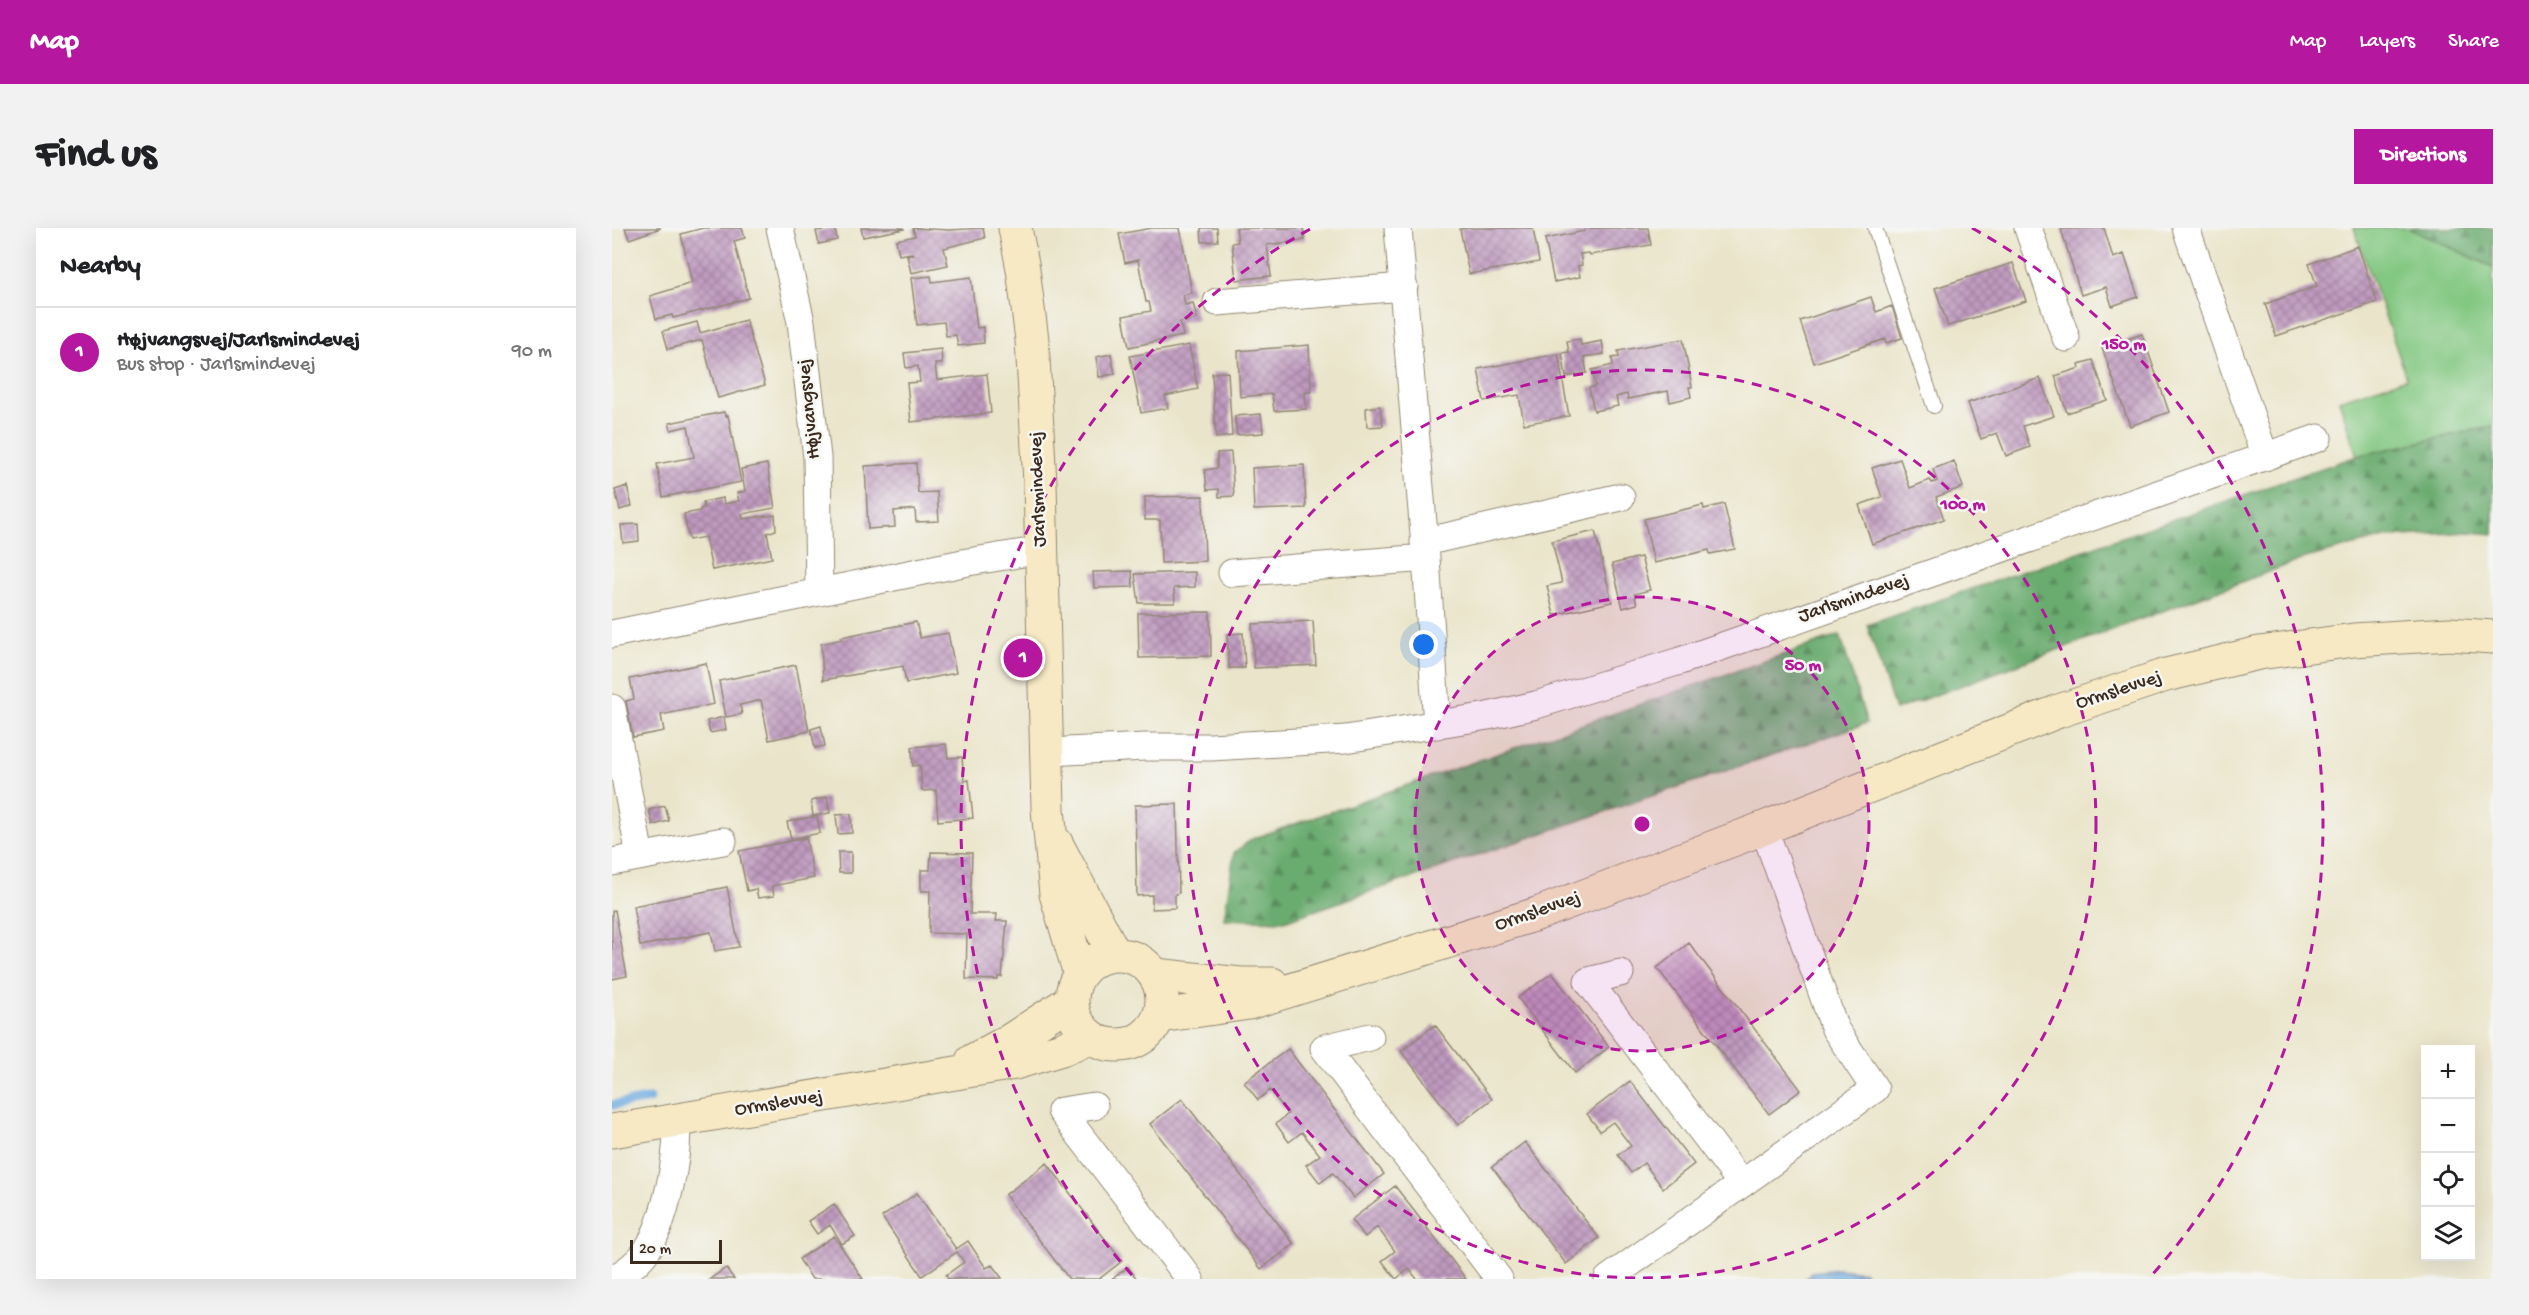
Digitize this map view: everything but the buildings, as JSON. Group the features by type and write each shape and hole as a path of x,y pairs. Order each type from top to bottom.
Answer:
{"street":[{"name":"Højvangsvej","path":"780,228 801,322 816,457 819,592"},
{"name":"Jarlsmindevej","path":"1015,228 1032,340 1042,550 1051,834 1056,894 1076,987"},
{"path":"1398,228 1437,724"},
{"path":"2028,228 2066,338"},
{"path":"2186,228 2265,456"},
{"path":"1217,302 1404,287"},
{"name":"Jarlsmindevej","path":"1047,752 1145,747 1211,747 1346,739 1536,705 1680,661 2318,438"},
{"path":"1232,573 1425,550 1621,497"},
{"path":"612,634 1042,550"},
{"name":"Ormslevvej","path":"1160,1016 1250,1003 1307,983 1536,914 1764,828 2059,711 2166,675 2259,653 2354,640 2449,634 2493,637"},
{"path":"612,708 640,856"},
{"path":"1608,1279 1875,1089 1835,1029 1764,828"},
{"name":"Jarlsmindevej","path":"1051,834 1115,955"},
{"path":"612,862 723,841"},
{"path":"1115,955 1130,957 1144,964 1155,975 1161,988 1162,1002 1160,1016 1148,1033 1130,1044 1109,1044 1090,1037 1080,1027 1074,1014 1076,987 1090,964 1115,955"},
{"path":"1620,973 1588,981 1742,1184"},
{"name":"Ormslevvej","path":"1155,975 1241,984 1307,983"},
{"name":"Ormslevvej","path":"946,1074 1009,1041 1076,987"},
{"name":"Ormslevvej","path":"612,1131 1015,1063 1062,1049 1090,1037"},
{"path":"1370,1037 1324,1048 1499,1279"},
{"path":"1094,1106 1061,1112 1190,1279"},
{"path":"621,1277 646,1252 659,1228 678,1138 676,1121"}],"lane":[{"path":"1875,228 1934,406"}],"green space":[{"path":"2354,228 2409,228 2493,267 2493,426 2357,456 2339,400 2407,378"},
{"path":"2409,228 2493,228 2493,267 2412,230"},
{"path":"2493,426 2493,534 2469,532 2385,537 2306,558 1895,710 1867,625 2357,456"},
{"path":"1840,635 1867,723 1284,921 1224,919 1234,853 1252,839"}],"water":[{"path":"1839,1269 1864,1272 1869,1279 1806,1279 1811,1272"}],"waterway":[{"path":"612,1105 649,1099"}],"place":[{"name":"Højvangsvej/Jarlsmindevej","path":"1023,658"}]}
